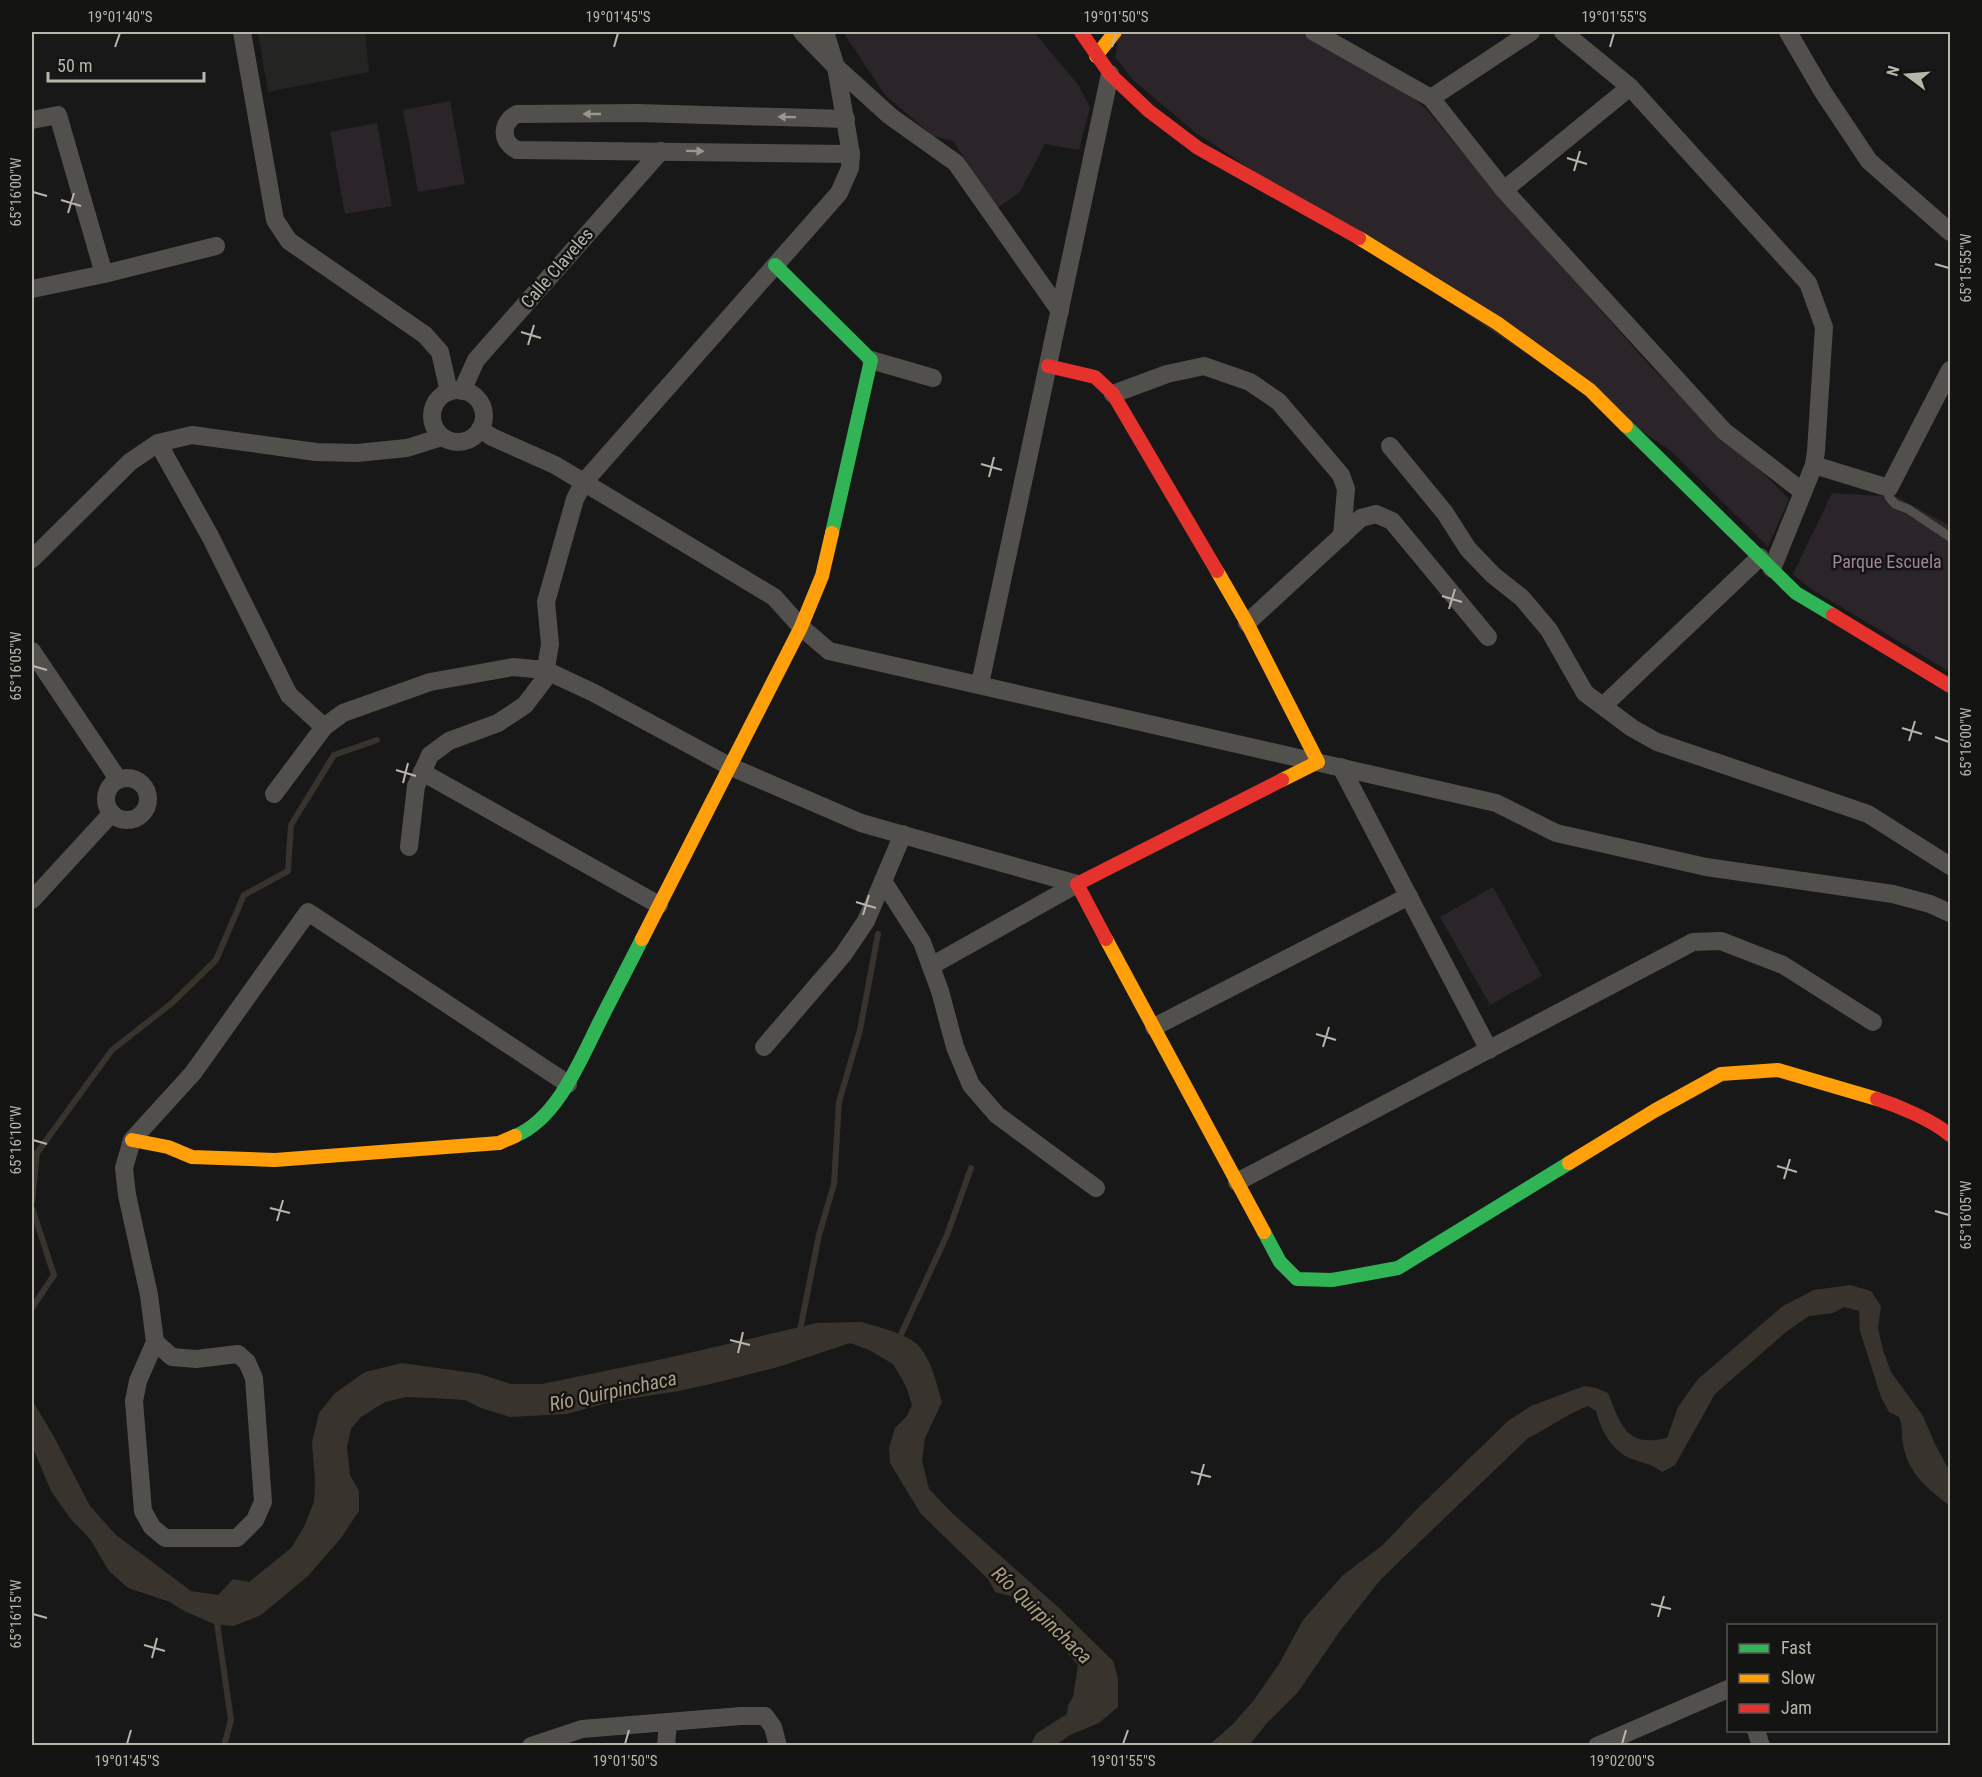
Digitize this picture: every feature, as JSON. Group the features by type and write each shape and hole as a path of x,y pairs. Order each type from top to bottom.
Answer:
{"street":[{"path":"242,32 275,220 289,241 425,335 440,352 455,391"},
{"path":"802,32 836,67 890,116 956,164 1060,311"},
{"path":"410,847 416,786 430,755 449,741 498,723 525,705 544,680 550,644 546,602 575,499 584,482 839,193 850,168 851,153 836,67 825,32"},
{"path":"1081,32 1110,74 1149,111 1198,148 1379,250 1497,323 1590,390 1796,593 1950,686"},
{"path":"1096,56 1115,32"},
{"path":"1314,32 1431,98 1504,190 1724,431 1803,492"},
{"path":"1431,98 1531,32"},
{"path":"1564,32 1630,87 1808,283 1824,327 1814,465 1803,492 1766,563 1603,706"},
{"path":"1788,32 1823,92 1869,161 1950,232"},
{"path":"980,684 1110,74"},
{"path":"1504,190 1630,87"},
{"path":"846,119 637,113 517,114 510,118 505,128 505,138 509,146 517,150 851,153"},
{"path":"32,120 58,115 104,274"},
{"name":"Calle Claveles","path":"455,391 476,360 661,151"},
{"path":"32,289 216,246"},
{"path":"775,266 871,360 933,378"},
{"path":"132,1140 168,1148 192,1157 275,1160 499,1143 526,1132 542,1118 568,1084 801,627 822,576 871,360"},
{"path":"1048,366 1095,377 1113,394 1247,623 1318,762"},
{"path":"1113,394 1167,375 1204,366 1250,382 1279,402 1341,475 1346,489 1342,536"},
{"path":"1814,465 1888,488 1950,370"},
{"path":"455,391 476,398 481,405 483,421 480,429 467,441 450,441 442,437 436,431 432,416 436,402 455,391"},
{"path":"480,429 492,437 555,465 774,597 801,627 830,651 1496,803 1556,833 1706,867 1893,894 1930,904 1950,913"},
{"path":"32,559 130,462 158,443 192,435 316,452 357,453 407,448 442,437"},
{"path":"158,443 210,536 289,695 324,727"},
{"path":"1390,446 1445,513 1468,549 1493,575 1522,598 1549,630 1585,693 1632,728 1657,742 1868,814 1950,866"},
{"path":"1247,623 1361,518 1376,514 1392,521 1488,637"},
{"path":"32,651 118,779"},
{"path":"274,794 324,727 343,713 430,682 513,667 545,670 594,693 729,766 861,823 1077,884 1280,1262 1298,1279 1332,1280 1398,1268 1654,1111 1721,1074 1778,1070 1889,1103 1942,1128 1950,1135"},
{"path":"931,966 1077,884 1318,762"},
{"path":"1341,767 1489,1050"},
{"path":"422,772 658,906"},
{"path":"133,778 140,782 148,794 146,808 136,819 123,820 111,814 105,803 108,789 118,779 133,778"},
{"path":"32,900 111,814"},
{"path":"764,1047 843,955 866,921 903,834"},
{"path":"883,881 922,942 940,991 955,1047 971,1085 998,1114 1096,1188"},
{"path":"1154,1027 1409,896"},
{"path":"155,1342 172,1357 196,1359 238,1354 247,1362 251,1370 254,1378 263,1502 255,1520 237,1538 165,1538 152,1527 143,1511 134,1401 138,1381 155,1342 149,1295 127,1195 124,1168 132,1140 193,1072 308,912 568,1084"},
{"path":"1237,1182 1693,942 1721,941 1783,965 1873,1022"},
{"path":"1597,1746 1727,1689"},
{"path":"531,1746 582,1729 741,1716 765,1716 773,1727 778,1746"},
{"path":"666,1746 668,1722"}],"lane":[{"path":"1888,488 1889,497 1895,504 1908,509 1950,537"}],"shaded area":[{"path":"258,32 365,32 369,72 268,92"}],"green space":[{"path":"843,32 1034,32 1079,86 1090,107 1079,150 1045,144 1020,192 997,208 953,141 933,136 885,95"},
{"path":"1122,32 1300,32 1407,92 1427,110 1486,181 1651,367 1789,499 1768,547 1671,451 1195,132 1133,80 1115,57"},
{"path":"450,101 465,184 418,192 403,110"},
{"path":"377,123 392,206 345,214 330,132"},
{"name":"Parque Escuela","path":"1832,493 1897,497 1950,526 1950,672 1811,589 1793,574"},
{"path":"1493,887 1542,976 1490,1005 1440,917"}],"water":[{"path":"1850,1285 1871,1291 1881,1306 1878,1328 1883,1350 1891,1372 1923,1416 1950,1472 1950,1506 1920,1480 1909,1464 1899,1417 1889,1412 1881,1397 1860,1331 1859,1311 1844,1307 1833,1313 1809,1316 1786,1332 1715,1394 1675,1465 1662,1472 1625,1456 1613,1446 1604,1433 1596,1411 1588,1406 1528,1438 1381,1579 1340,1631 1298,1692 1251,1743 1248,1745 1209,1745 1233,1724 1254,1700 1279,1664 1303,1620 1342,1576 1384,1544 1508,1421 1531,1406 1584,1386 1608,1393 1622,1424 1634,1437 1642,1440 1667,1438 1678,1407 1698,1379 1783,1306 1814,1290"},
{"name":"Río Quirpinchaca","path":"861,1322 907,1337 923,1351 930,1365 942,1402 925,1438 922,1461 929,1489 952,1513 1058,1607 1113,1661 1118,1678 1118,1707 1099,1723 1070,1735 1056,1745 1030,1745 1037,1733 1067,1714 1068,1705 1073,1697 1078,1665 1014,1597 995,1592 988,1579 921,1514 890,1463 889,1448 895,1428 907,1416 912,1405 906,1386 893,1364 869,1350 850,1343 778,1367 719,1382 614,1401 567,1414 510,1417 481,1408 465,1400 406,1397 385,1402 361,1417 351,1429 347,1447 350,1475 359,1491 359,1511 341,1538 308,1576 261,1615 234,1626 214,1624 170,1602 128,1588 109,1571 90,1539 70,1518 51,1491 32,1446 32,1400 90,1506 116,1535 191,1591 218,1595 233,1579 249,1582 291,1548 304,1527 314,1502 312,1442 319,1413 335,1393 365,1372 402,1363 480,1374 511,1384 542,1384 817,1323"}],"waterway":[{"path":"32,1202 37,1153 112,1050 172,1003 216,960 244,895 288,871 291,825 334,755 377,740"},
{"path":"799,1335 819,1235 834,1184 839,1102 860,1030 878,934"},
{"path":"898,1341 947,1235 971,1168"},
{"path":"32,1208 54,1275 32,1308"},
{"path":"216,1616 231,1720 224,1746"}],"traffic: fast":[{"path":"775,265 871,360 832,533"},
{"path":"1626,426 1796,593 1833,615"},
{"path":"515,1136 530,1128 543,1117 566,1087 642,939"},
{"path":"1264,1232 1280,1262 1297,1279 1332,1280 1398,1268 1569,1163"}],"traffic: slow":[{"path":"1096,56 1115,32"},
{"path":"1359,238 1497,323 1590,390 1626,426"},
{"path":"642,939 801,627 822,576 832,533"},
{"path":"1217,571 1247,623 1318,762 1282,780"},
{"path":"1106,939 1264,1232"},
{"path":"1569,1163 1654,1111 1721,1074 1778,1070 1877,1099"},
{"path":"132,1140 168,1147 192,1157 275,1160 499,1143 515,1136"}],"traffic: jam":[{"path":"1081,32 1110,74 1149,111 1198,148 1359,238"},
{"path":"1048,366 1095,377 1113,394 1217,571"},
{"path":"1833,615 1950,686"},
{"path":"1106,939 1077,884 1282,780"},
{"path":"1877,1099 1915,1114 1950,1135"}]}
